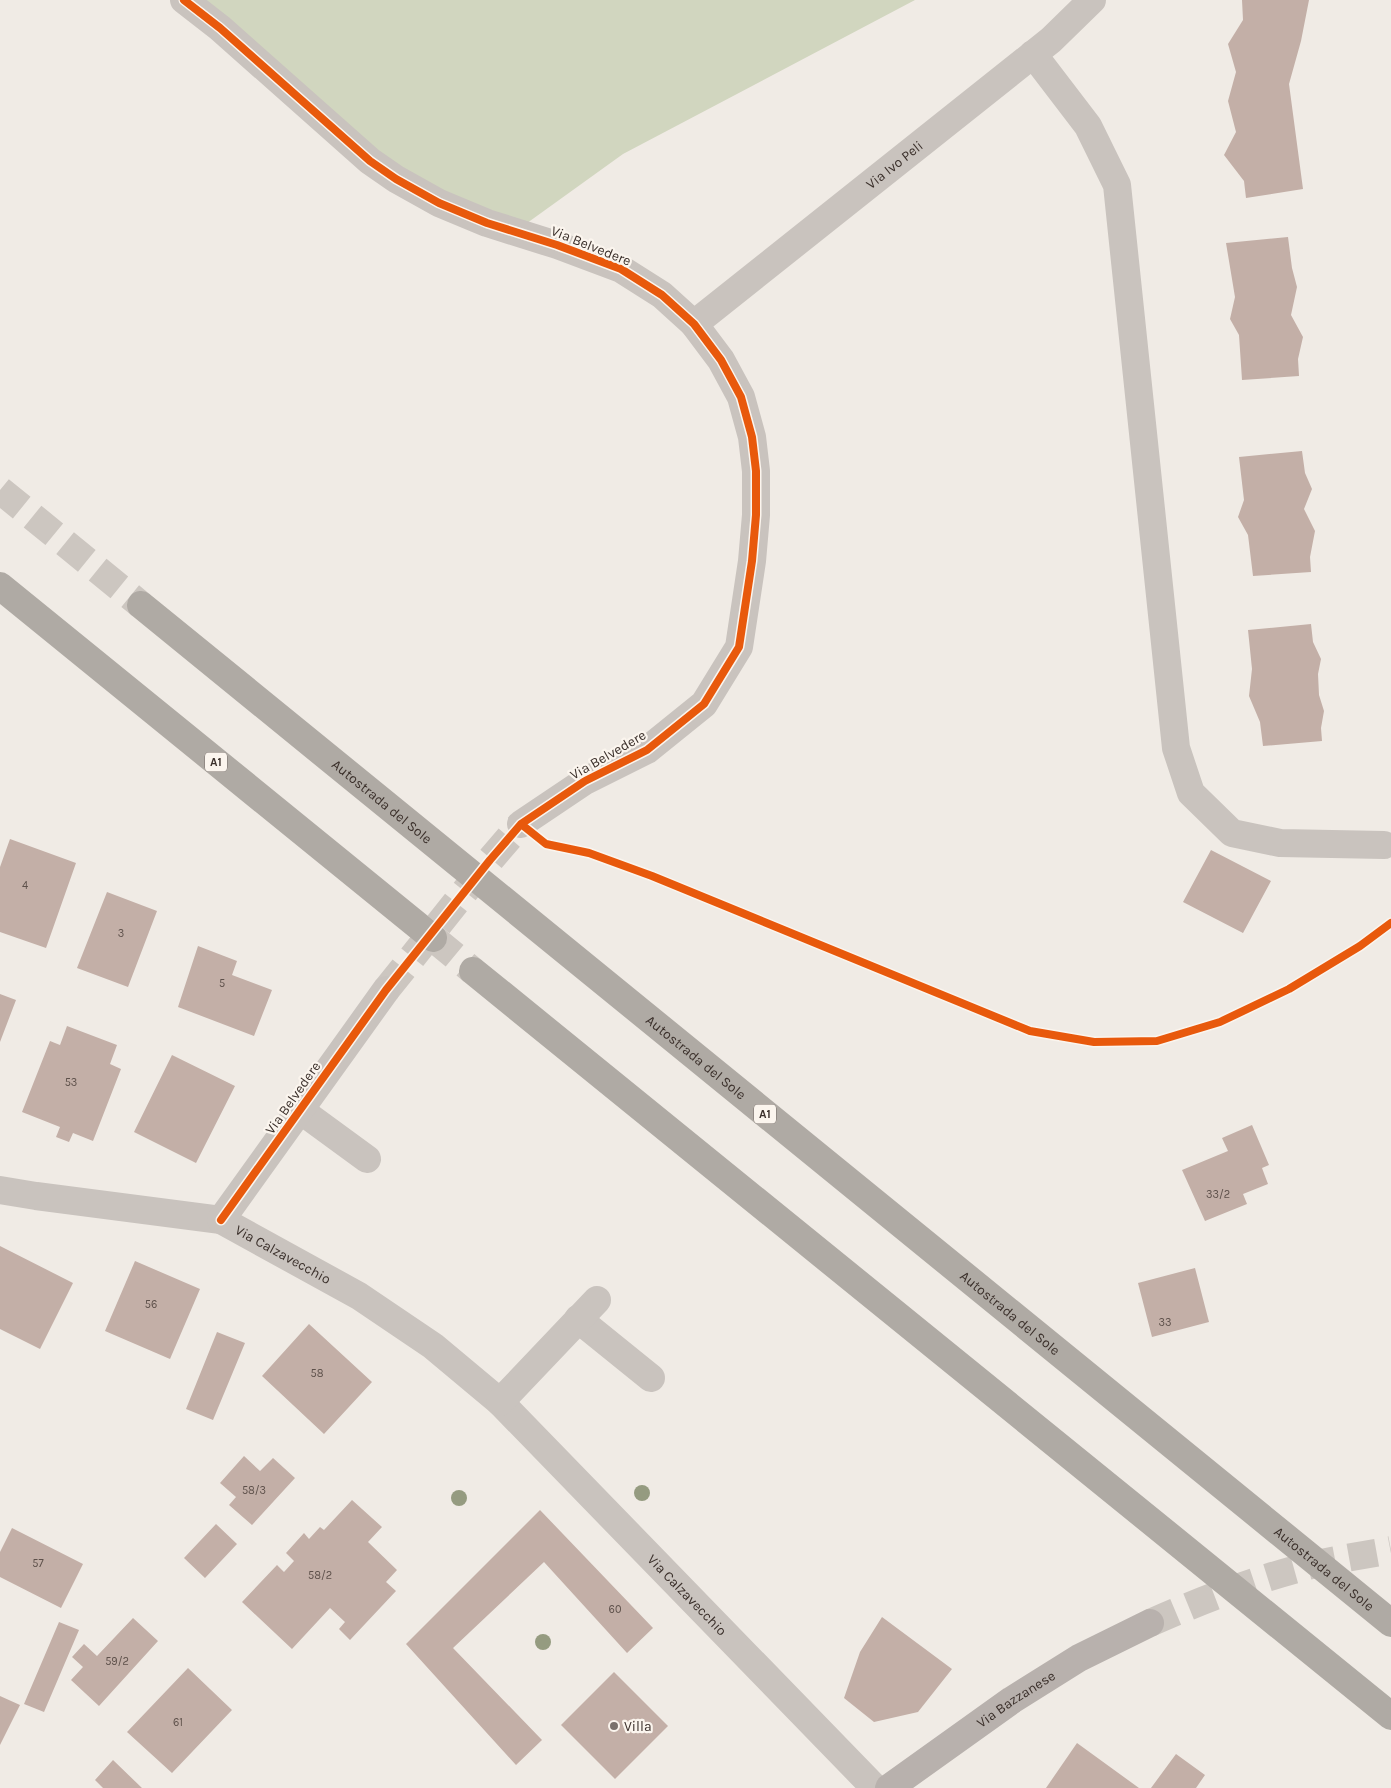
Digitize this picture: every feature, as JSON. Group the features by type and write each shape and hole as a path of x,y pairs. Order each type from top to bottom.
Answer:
{"highway":[{"name":"A1","path":"0,586 433,938"},
{"name":"Autostrada del Sole","path":"141,605 1391,1623"},
{"path":"473,971 1391,1716"}],"main road":[{"name":"Via Bazzanese","path":"888,1788 1012,1700 1071,1663 1150,1623"}],"street":[{"name":"Via Belvedere","path":"184,0 220,28 370,162 396,179 439,203 487,223 557,245 621,269 662,295 694,324 721,360 741,397 752,437 756,472 756,515 752,561 739,647 704,704 647,750 585,782 521,824"},
{"name":"Via Ivo Peli","path":"694,324 1051,40 1092,0"},
{"path":"1033,54 1088,126 1117,185 1176,748 1191,794 1232,833 1280,843 1384,845"},
{"name":"Via Belvedere","path":"221,1220 386,990"},
{"path":"300,1110 367,1159"},
{"name":"Via Calzavecchio","path":"0,1190 221,1220 359,1296 433,1346 500,1402 875,1788"},
{"path":"500,1402 596,1300"},
{"path":"578,1319 651,1378"}],"green space":[{"path":"193,0 915,0 623,154 516,231 398,183"}],"building":[{"path":"1242,0 1309,0 1301,41 1289,84 1303,189 1246,198 1244,181 1224,155 1236,132 1228,101 1236,72 1228,44 1243,20"},
{"path":"1288,237 1292,268 1297,287 1291,315 1303,337 1298,359 1299,376 1242,380 1239,335 1230,319 1235,297 1226,243"},
{"path":"1302,451 1305,473 1312,489 1304,509 1315,531 1310,557 1311,572 1253,576 1248,535 1238,517 1244,500 1239,457"},
{"path":"1311,624 1313,642 1321,659 1318,674 1319,695 1324,711 1321,728 1322,741 1263,746 1260,722 1249,696 1252,669 1248,630"},
{"path":"10,839 76,863 46,948 0,932 0,867"},
{"path":"1211,850 1271,881 1243,933 1183,902"},
{"path":"107,892 157,911 128,987 77,968"},
{"path":"198,946 237,961 232,975 272,990 254,1036 178,1007"},
{"path":"0,994 16,1000 0,1042"},
{"path":"67,1026 117,1045 110,1064 121,1069 93,1141 73,1133 69,1142 56,1137 60,1127 22,1112 50,1041 60,1045"},
{"path":"172,1055 235,1086 196,1163 134,1132"},
{"path":"1252,1125 1269,1165 1262,1168 1268,1184 1243,1194 1247,1204 1205,1221 1182,1170 1228,1151 1222,1138"},
{"path":"0,1246 73,1283 40,1349 0,1329"},
{"path":"135,1261 200,1289 170,1359 105,1331"},
{"path":"1195,1268 1209,1322 1152,1337 1138,1283"},
{"path":"309,1324 372,1382 324,1434 262,1376"},
{"path":"217,1332 245,1343 213,1420 186,1409"},
{"path":"244,1456 260,1471 273,1458 295,1478 252,1525 229,1505 236,1497 220,1483"},
{"path":"352,1500 382,1527 368,1542 397,1570 386,1582 396,1591 350,1640 339,1629 345,1622 330,1608 292,1649 242,1602 277,1565 284,1572 294,1561 286,1553 304,1533 309,1539 320,1527 324,1530"},
{"path":"540,1510 653,1628 627,1653 544,1562 453,1648 542,1740 516,1765 406,1644"},
{"path":"216,1524 237,1544 205,1578 184,1558"},
{"path":"12,1528 83,1564 61,1608 0,1577 0,1552"},
{"path":"882,1617 952,1669 918,1712 874,1722 844,1698 860,1652"},
{"path":"133,1618 158,1641 99,1706 71,1680 83,1667 72,1657 84,1644 97,1656"},
{"path":"59,1622 79,1630 44,1712 24,1704"},
{"path":"188,1668 232,1710 172,1773 127,1732"},
{"name":"Villa","path":"614,1672 668,1726 615,1779 561,1725"},
{"path":"0,1696 20,1705 0,1745"},
{"path":"1077,1743 1139,1788 1046,1788"},
{"path":"1176,1754 1205,1775 1196,1788 1151,1788"},
{"path":"113,1760 142,1788 103,1788 95,1780"}],"tunnel":[{"path":"0,490 141,605"},
{"path":"386,990 521,824"},
{"path":"433,938 473,971"},
{"path":"1150,1623 1250,1583 1312,1565 1391,1550"}],"cycle path":[{"path":"184,0 220,28 370,161 396,179 439,203 487,223 557,245 621,269 662,295 694,324 721,360 741,397 752,437 756,471 756,515 752,561 739,647 704,704 647,750 585,781 521,824 386,990 221,1220"},
{"path":"521,824 546,844 589,853 652,876 1030,1031 1094,1042 1157,1041 1220,1022 1289,989 1360,946 1391,923"}],"place":[{"name":"Villa","path":"614,1726"}]}
